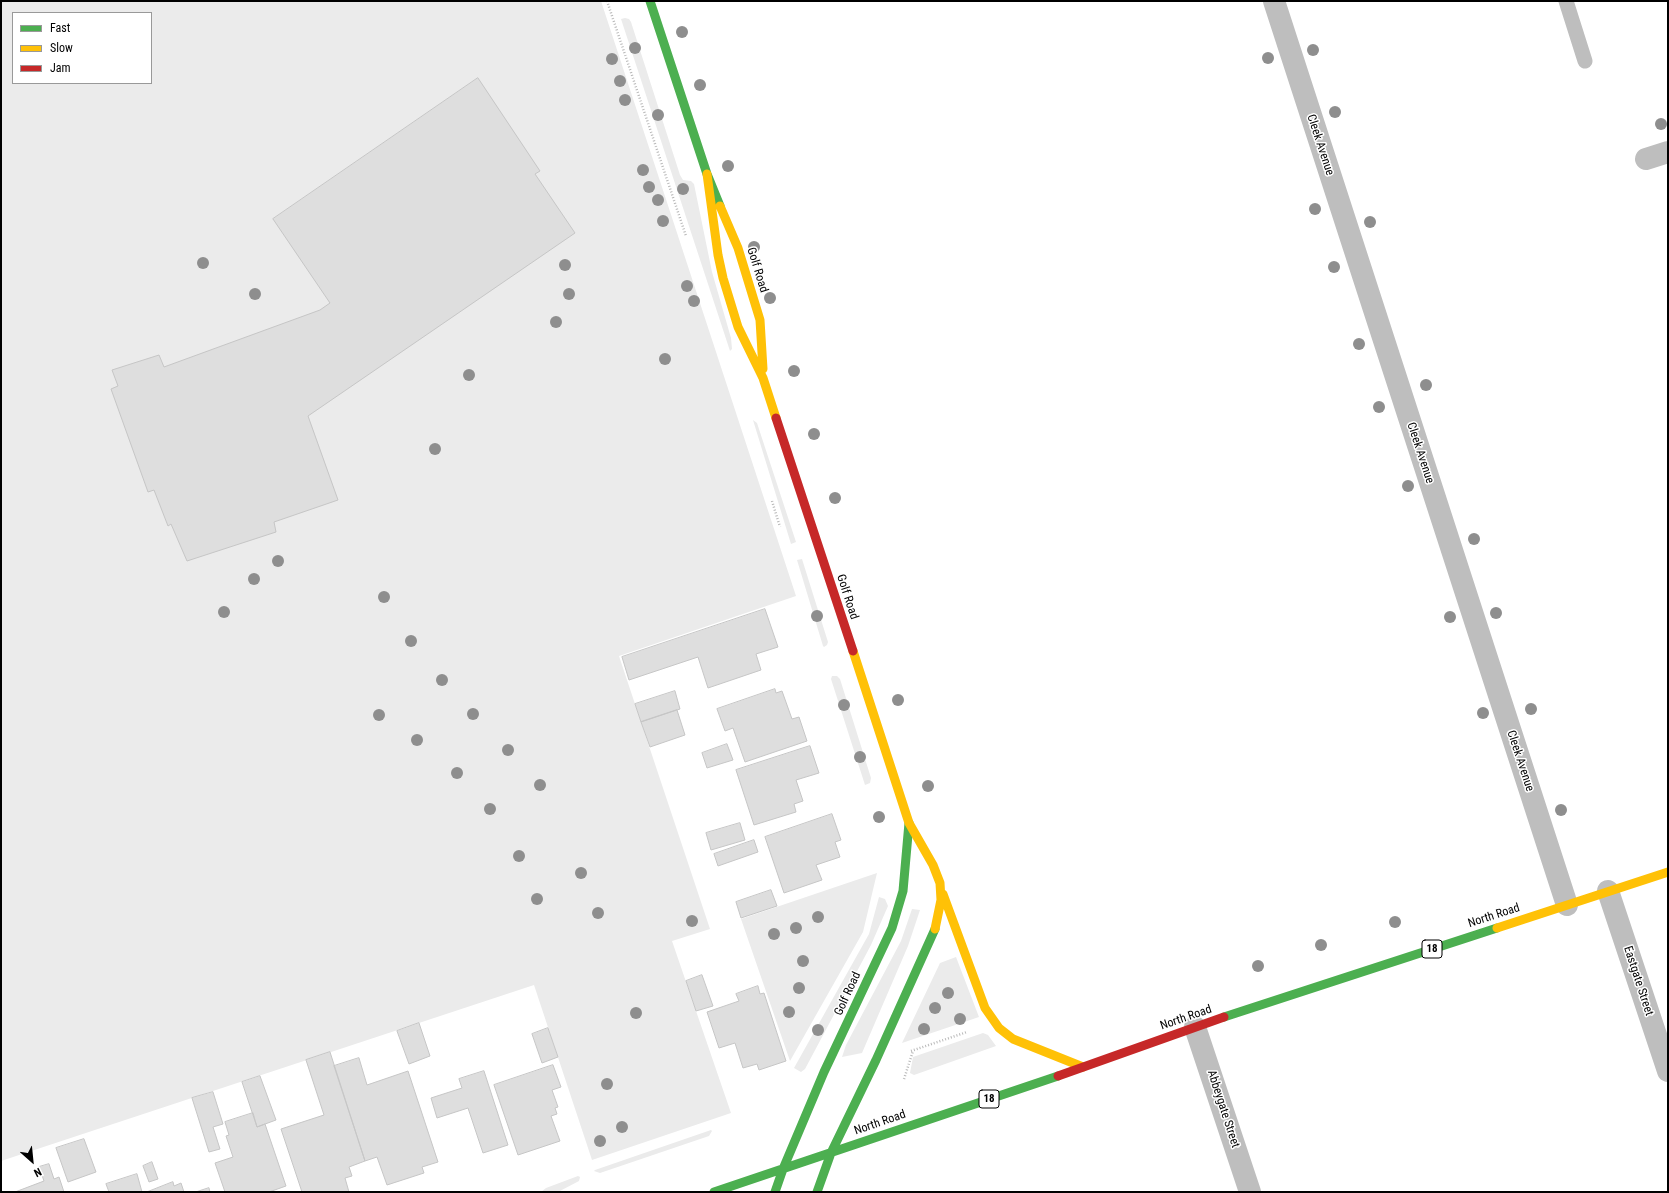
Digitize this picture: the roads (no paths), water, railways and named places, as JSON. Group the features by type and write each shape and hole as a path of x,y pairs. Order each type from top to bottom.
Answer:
{"main road":[{"name":"Golf Road","path":"650,1 707,174 738,248 760,320 763,378"},
{"name":"Golf Road","path":"707,174 718,255 723,278 738,327 763,378 909,823 934,868 942,889 940,914 935,930 832,1152 817,1192"},
{"name":"Golf Road","path":"775,1192 782,1169 824,1072 892,928 903,895 909,823"},
{"name":"North Road","path":"714,1192 1083,1067 1195,1027 1668,872"},
{"path":"942,889 985,1008 994,1023 1008,1038 1083,1067"}],"street":[{"name":"Cleek Avenue","path":"1274,1 1567,905"},
{"path":"1646,159 1668,152"},
{"name":"Eastgate Street","path":"1608,891 1668,1071"},
{"name":"Abbeygate Street","path":"1195,1027 1250,1192"}],"lane":[{"path":"1566,1 1585,61"}]}
